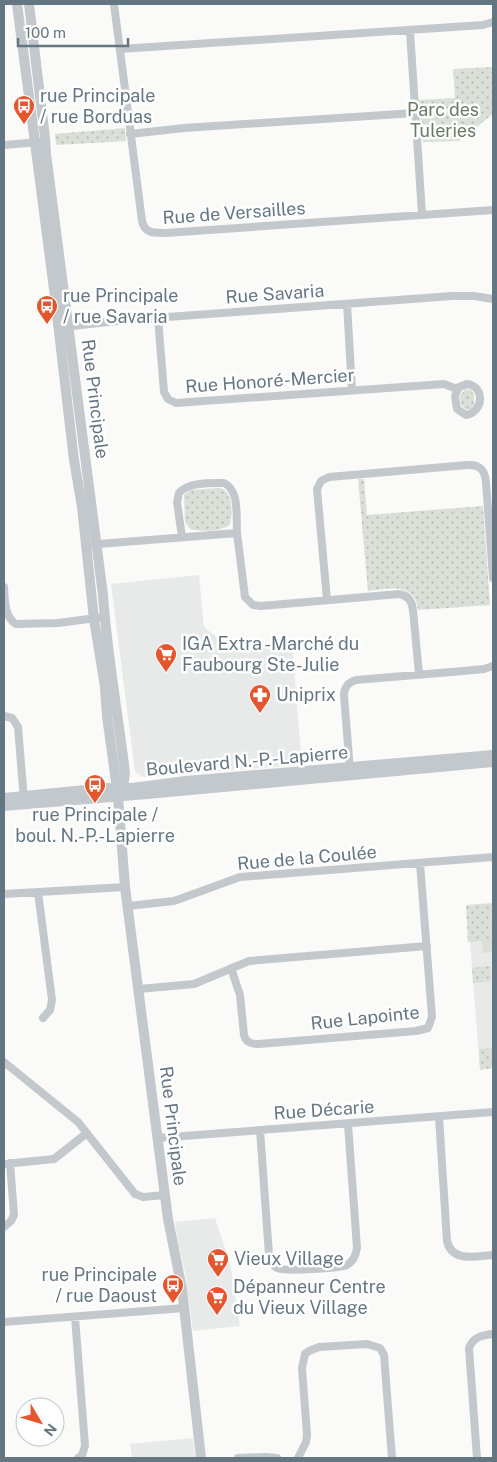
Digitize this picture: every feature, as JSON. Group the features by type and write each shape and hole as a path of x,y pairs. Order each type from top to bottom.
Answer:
{"street":[{"name":"Rue Principale","path":"17,4 40,142 91,544 103,595 99,618 107,716 119,790 128,906 165,1195 184,1308 201,1458"},
{"name":"Rue Principale","path":"29,4 40,142"},
{"name":"Rue de Versailles","path":"114,4 142,221 144,228 152,233 493,210"},
{"path":"120,50 410,31 483,25 493,22"},
{"path":"410,31 422,214"},
{"path":"130,134 194,127 415,112"},
{"path":"4,145 40,142"},
{"name":"Rue Savaria","path":"64,327 463,295 493,299"},
{"path":"347,304 352,390"},
{"name":"Rue Honoré-Mercier","path":"158,318 164,390 166,398 172,402 444,384 457,389"},
{"path":"327,600 317,489 321,482 330,477 466,465 474,465 480,468 484,473 486,482 493,578"},
{"path":"182,537 177,502 179,493 187,486 224,483 233,490 243,593 248,602 261,606 399,594 407,597 412,603 419,674"},
{"path":"91,544 237,533"},
{"path":"4,587 8,617 16,624 48,624 99,618"},
{"path":"350,771 344,695 349,683 356,680 484,669 493,666"},
{"path":"4,716 12,718 18,727 24,800"},
{"name":"Boulevard N.-P.-Lapierre","path":"350,771 493,755"},
{"name":"Boulevard N.-P.-Lapierre","path":"4,806 24,800 119,790 350,771 493,762"},
{"name":"Boulevard N.-P.-Lapierre","path":"4,798 24,800"},
{"name":"Rue de la Coulée","path":"128,906 174,901 240,877 493,857"},
{"name":"Rue Lapointe","path":"231,968 240,995 244,1039 250,1043 259,1044 423,1031 428,1028 432,1017 420,863"},
{"path":"4,894 126,887"},
{"path":"38,892 52,1000 50,1010 43,1018"},
{"path":"139,989 194,984 248,960 427,946"},
{"path":"4,1062 72,1118 87,1133 135,1194 144,1197 165,1195"},
{"name":"Rue Décarie","path":"158,1138 493,1112"},
{"path":"439,1117 447,1241 450,1249 460,1256 493,1255"},
{"path":"260,1130 269,1255 272,1264 282,1270 338,1267 351,1262 357,1248 348,1124"},
{"path":"4,1227 11,1222 14,1211 7,1164 54,1159 87,1133"},
{"path":"4,1322 184,1308"},
{"path":"75,1317 85,1446 82,1455 78,1458"},
{"path":"477,1458 470,1348 476,1338 493,1334"},
{"path":"298,1458 304,1447 307,1435 302,1368 303,1358 309,1350 319,1347 367,1344 380,1348 386,1360 392,1458"},
{"path":"238,1458 260,1456 278,1458"}],"shaded area":[{"path":"199,575 204,627 232,650 292,645 302,765 148,777 143,777 135,772 111,584"},
{"path":"493,941 493,1068 480,1070 470,942"},
{"path":"215,1218 230,1263 240,1326 193,1331 185,1272 175,1222"},
{"path":"193,1438 195,1458 132,1458 130,1444"}],"green space":[{"name":"Parc des Tuleries","path":"493,67 493,114 459,141 423,142 419,100 455,98 453,69"},
{"path":"125,128 126,141 56,145 55,134"},
{"path":"465,389 471,390 474,395 474,405 470,410 465,409 461,405 460,396"},
{"path":"358,479 364,479 367,515 483,506 490,605 418,610 416,601 406,591 392,588 368,591"},
{"path":"220,488 230,498 232,514 230,524 222,529 211,531 190,529 185,522 184,495 190,490"},
{"path":"493,903 493,941 468,942 466,905"},
{"path":"493,911 493,938 489,938 488,912"},
{"path":"482,941 493,941 493,952 483,953"},
{"path":"490,966 491,981 473,983 472,968"},
{"path":"493,1048 493,1068 480,1070 479,1049"}],"place":[{"name":"rue Principale / rue Borduas","path":"24,125"},
{"name":"rue Principale / rue Savaria","path":"47,325"},
{"name":"IGA Extra -Marché du Faubourg Ste-Julie","path":"166,673"},
{"name":"Uniprix","path":"260,714"},
{"name":"rue Principale / boul. N.-P.-Lapierre","path":"95,804"},
{"name":"Vieux Village","path":"218,1278"},
{"name":"rue Principale / rue Daoust","path":"173,1304"},
{"name":"Dépanneur Centre du Vieux Village","path":"217,1316"}]}
